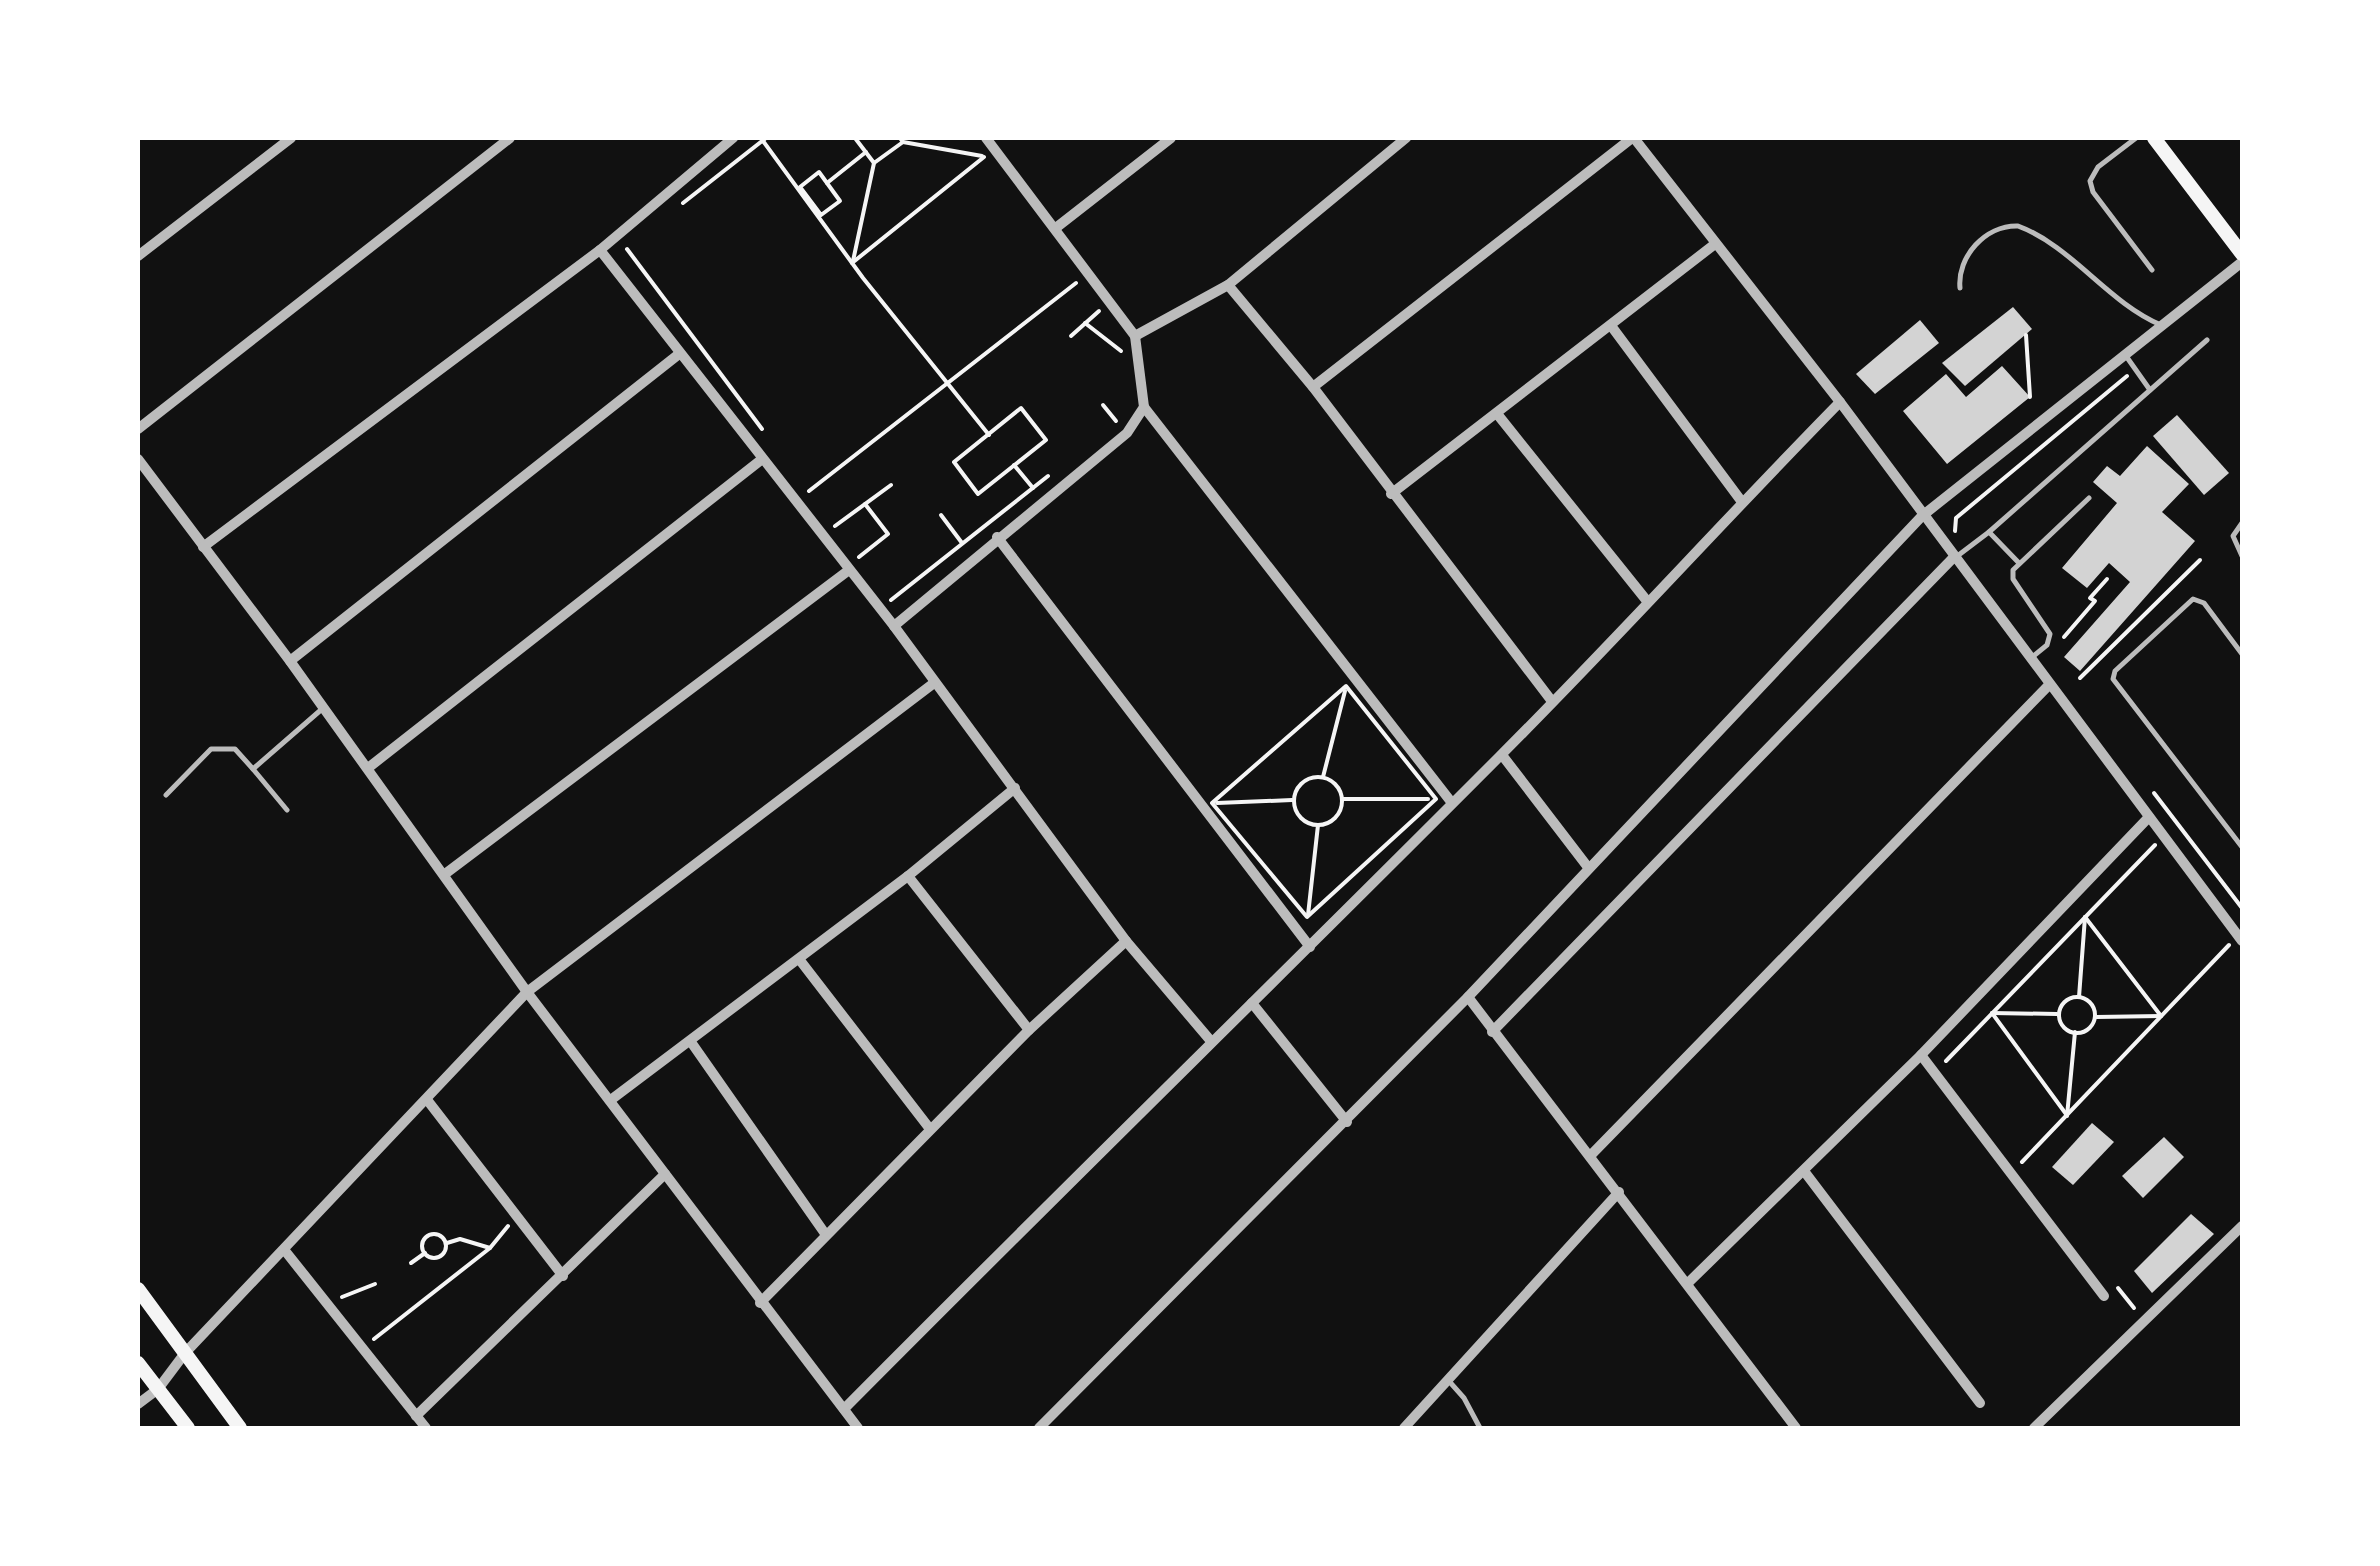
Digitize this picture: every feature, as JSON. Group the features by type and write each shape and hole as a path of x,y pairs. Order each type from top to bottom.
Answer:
{"main road":[{"path":"2154,138 2241,248"},
{"path":"138,1288 240,1428"},
{"path":"138,1364 188,1428"}],"street":[{"path":"138,256 291,138"},
{"path":"138,429 510,138"},
{"path":"203,547 600,250 731,138"},
{"path":"986,138 1135,336 1144,407 1452,803"},
{"path":"1056,227 1171,138"},
{"path":"1135,336 1228,285 1406,138"},
{"path":"1313,388 1633,138 1840,402 2238,942"},
{"path":"1391,494 1715,244"},
{"path":"600,250 894,626 1126,941 1210,1040"},
{"path":"1039,1428 1468,997 1587,866 1922,516 2242,262"},
{"path":"1228,285 1313,388 1552,700"},
{"path":"1612,327 1742,502"},
{"path":"290,660 679,354"},
{"path":"844,1409 1210,1040 1310,947 1502,755 1840,402"},
{"path":"894,626 1127,432 1144,407"},
{"path":"1498,415 1646,601"},
{"path":"138,460 290,660 527,992 612,1099 760,1303 858,1428"},
{"path":"368,768 761,460"},
{"path":"997,537 1310,947"},
{"path":"1492,1032 1953,558"},
{"path":"445,874 849,570"},
{"path":"138,1404 158,1389 186,1353 286,1252 527,992 934,683"},
{"path":"1591,1155 2048,686"},
{"path":"1502,755 1587,866"},
{"path":"612,1099 908,876 1015,788"},
{"path":"1689,1282 1921,1055 2149,817"},
{"path":"908,876 1028,1030"},
{"path":"760,1303 1028,1030 1126,941"},
{"path":"799,960 930,1129"},
{"path":"1468,997 1689,1282 1795,1428"},
{"path":"1252,1003 1346,1122"},
{"path":"691,1042 826,1236"},
{"path":"1921,1055 2104,1296"},
{"path":"428,1101 563,1276"},
{"path":"1804,1172 1980,1403"},
{"path":"416,1416 665,1174"},
{"path":"1404,1428 1618,1192"},
{"path":"2034,1428 2242,1226"},
{"path":"286,1252 426,1428"}],"lane":[{"path":"2136,138 2098,166 2090,181 2093,192 2152,270"},
{"path":"1960,288 1959,265 1968,252 1996,230 2018,226 2057,250 2124,307 2161,324"},
{"path":"1953,558 1968,551 2207,340"},
{"path":"2125,354 2150,390"},
{"path":"2028,660 2042,650 2050,634 2013,580 2018,562 2089,498"},
{"path":"2242,522 2233,536 2242,556"},
{"path":"1988,532 2018,562"},
{"path":"2242,654 2197,598 2152,634 2115,671 2112,679 2242,847"},
{"path":"253,768 324,708"},
{"path":"166,795 211,749 234,749 287,810"},
{"path":"1448,1380 1464,1398 1480,1428"}],"path":[{"path":"854,138 874,163"},
{"path":"672,212 764,139 852,263 989,434"},
{"path":"902,140 984,156 852,263 874,163 902,140"},
{"path":"826,183 866,152"},
{"path":"819,172 826,183 840,201 821,216 800,187 819,172"},
{"path":"626,248 763,430"},
{"path":"817,502 808,491 1080,280"},
{"path":"1071,336 1102,308"},
{"path":"1085,324 1123,353"},
{"path":"2026,334 2030,397"},
{"path":"1968,551 1954,530 1956,518 2136,369"},
{"path":"1103,406 1116,420"},
{"path":"1021,408 1046,440 1014,465 978,494 954,462 1021,408"},
{"path":"1102,432 1128,412"},
{"path":"1014,465 1032,488"},
{"path":"880,586 892,600 1060,466"},
{"path":"826,514 835,526 890,484"},
{"path":"865,504 888,534 858,557 870,572"},
{"path":"941,515 963,544"},
{"path":"2080,678 2200,560"},
{"path":"2042,650 2047,656 2095,601 2090,598 2107,579"},
{"path":"1324,777 1346,686"},
{"path":"1346,686 1436,799"},
{"path":"1212,803 1346,686"},
{"path":"1324,777 1336,785 1342,799 1333,820 1318,825 1303,820 1294,800 1303,782 1324,777"},
{"path":"2145,782 2242,908"},
{"path":"1342,799 1436,799"},
{"path":"1307,917 1436,799"},
{"path":"1212,803 1294,800"},
{"path":"1212,803 1307,917"},
{"path":"1307,917 1318,825"},
{"path":"1946,1061 2157,842"},
{"path":"2085,917 2162,1016"},
{"path":"2079,997 2085,917"},
{"path":"2011,1148 2022,1162 2238,942"},
{"path":"2079,997 2093,1006 2095,1018 2090,1027 2075,1032 2066,1028 2060,1014 2068,1000 2079,997"},
{"path":"1992,1013 2060,1014"},
{"path":"1992,1013 2067,1116"},
{"path":"2095,1018 2162,1016"},
{"path":"2067,1116 2075,1032"},
{"path":"362,1348 490,1248 517,1214"},
{"path":"424,1252 422,1246 428,1236 439,1235 446,1244"},
{"path":"424,1252 439,1256 446,1244 460,1239 490,1248"},
{"path":"411,1263 424,1252"},
{"path":"329,1306 375,1284"},
{"path":"2116,1285 2139,1316"}],"building":[{"path":"2013,307 2032,329 1965,386 1942,363"},
{"path":"1920,320 1939,343 1875,394 1856,374"},
{"path":"2002,366 2030,397 1947,464 1903,411 1946,374 1966,397"},
{"path":"2177,415 2229,473 2204,495 2153,436"},
{"path":"2147,446 2189,484 2162,512 2195,541 2080,671 2064,657 2130,582 2109,563 2087,588 2062,568 2117,503 2093,482 2107,466 2120,476"},
{"path":"2092,1123 2114,1142 2073,1185 2052,1167"},
{"path":"2164,1137 2184,1157 2143,1198 2122,1176"},
{"path":"2191,1214 2214,1234 2152,1293 2134,1271"}]}
